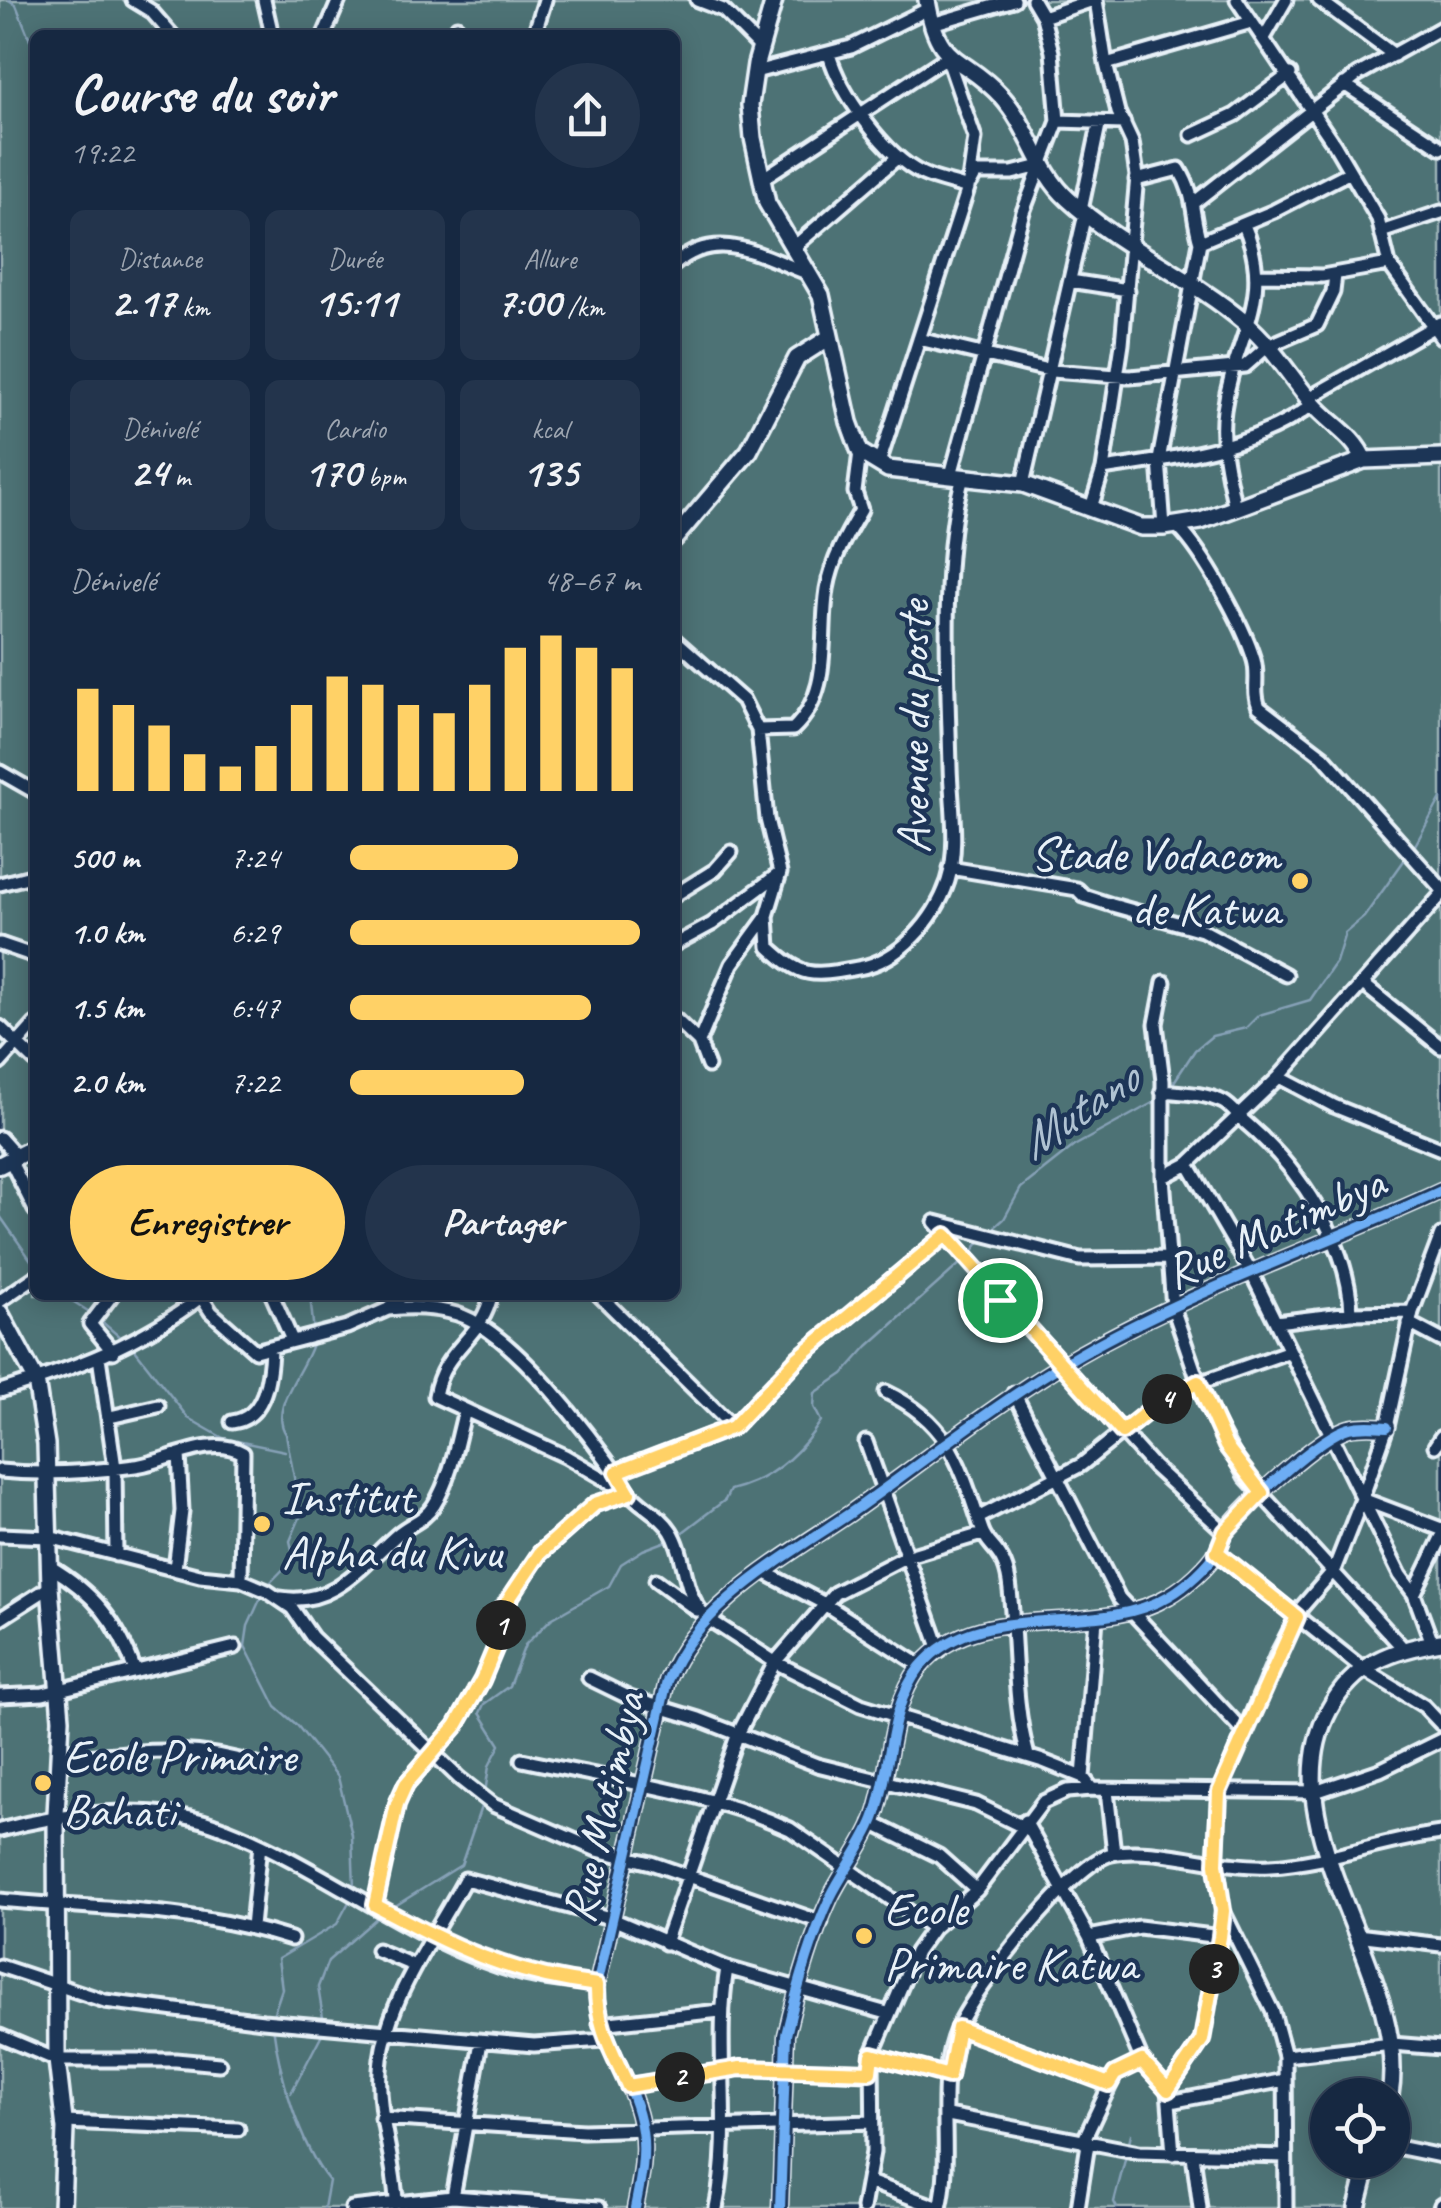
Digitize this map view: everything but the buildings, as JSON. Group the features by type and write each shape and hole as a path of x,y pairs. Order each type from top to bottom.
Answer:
{"street":[{"path":"133,0 151,11 168,30"},
{"path":"264,0 271,30"},
{"path":"326,30 339,0"},
{"path":"535,30 544,0"},
{"path":"758,730 793,729 818,697 828,621 826,594 842,543 861,510 855,492 860,452 849,422 821,294 767,204 762,178 750,105 760,47 774,0"},
{"path":"755,72 829,54 929,11 1014,0"},
{"path":"1032,0 1044,17 1056,74 1058,121 1124,124"},
{"path":"1044,17 1094,0 1106,64 1132,142 1136,180 1128,290 1102,469 1091,508"},
{"path":"1102,469 1223,444 1292,421 1311,401 1439,328 1389,264 1381,232 1350,172 1290,74 1248,23 1237,0"},
{"path":"1264,38 1286,0"},
{"path":"1319,0 1394,55"},
{"path":"704,1 723,10 760,47"},
{"path":"878,463 968,188 975,138 929,11"},
{"path":"1106,64 1248,23"},
{"path":"1196,201 1344,84 1441,28"},
{"path":"829,54 833,70 861,112 898,156 922,174 968,188"},
{"path":"762,178 948,57"},
{"path":"948,57 984,80 1009,105 1040,166 1083,212 1246,323 1311,401 1358,446 1364,460"},
{"path":"1192,135 1235,115 1290,74"},
{"path":"1344,84 1441,148"},
{"name":"Avenue du poste","path":"768,916 769,947 798,972 814,976 866,967 889,957 922,928 936,908 950,868 954,839 949,678 957,476 1022,212 1058,121"},
{"path":"1024,484 1052,371 1099,125"},
{"path":"794,247 898,156"},
{"path":"968,188 976,173 1012,173 1040,166"},
{"path":"1136,180 1178,169 1196,201 1194,223 1200,242 1159,460 1172,528 1208,563 1245,638 1255,662 1254,695 1259,707 1337,770 1441,892 1279,1077 1188,1164 1163,1176"},
{"path":"1200,242 1244,225 1350,172"},
{"path":"1381,232 1441,212"},
{"path":"1235,509 1223,444 1224,412 1246,323 1254,310 1259,275 1244,225"},
{"path":"680,260 694,248 715,244 744,249 808,273"},
{"path":"1259,275 1336,275 1389,264"},
{"path":"919,339 1052,371 1114,375 1174,374 1213,366 1233,368 1245,366 1268,346 1317,325 1333,292 1336,275"},
{"path":"1070,281 1128,290"},
{"path":"680,532 748,452 797,358 830,337"},
{"path":"860,452 910,474 1024,484 1141,527 1172,528 1235,509 1364,460 1441,457"},
{"path":"680,644 744,700 758,730 767,819 780,874 768,916 732,964 700,1042"},
{"path":"2,778 30,790"},
{"path":"680,892 714,870 731,852"},
{"path":"950,868 1077,888 1098,900 1202,930 1286,974"},
{"path":"680,941 712,924 780,874"},
{"path":"0,884 30,876"},
{"path":"0,944 30,954"},
{"path":"1164,982 1156,1024 1174,1308 1198,1382 1226,1446 1262,1493 1402,1647"},
{"path":"1363,984 1441,1046"},
{"path":"680,1024 700,1042 708,1066"},
{"path":"0,1027 30,1056"},
{"path":"0,1063 30,1030"},
{"path":"1279,1077 1334,1106 1441,1149"},
{"path":"1162,1091 1198,1094 1226,1103 1269,1142 1304,1189 1333,1240 1346,1277 1351,1313"},
{"path":"0,1138 30,1201"},
{"path":"1188,1164 1252,1274 1436,1642 1402,1647 1362,1668 1338,1694 1322,1723 1314,1792 1330,1859 1392,2044 1391,2078"},
{"name":"Rue Matimbya","path":"635,2208 643,2164 642,2130 628,2086 604,2040 597,1985 641,1784 662,1708 678,1654 705,1616 766,1573 788,1551 884,1490 945,1441 1060,1366 1174,1308 1441,1190"},
{"path":"1172,1258 1113,1261 1064,1256 934,1222 1060,1366 1225,1532"},
{"path":"617,1472 733,1427 798,1358 946,1235"},
{"path":"1172,2154 1169,2096 1202,2040 1220,1937 1223,1911 1216,1864 1219,1792 1297,1617 1334,1570 1362,1500 1386,1427 1410,1318 1441,1235"},
{"path":"0,1301 30,1280"},
{"path":"107,1300 90,1324 121,1346"},
{"path":"0,1392 98,1358 146,1336 195,1300"},
{"path":"204,1300 248,1348 271,1348 388,1309 423,1306 480,1325 525,1361 617,1472 629,1493"},
{"path":"274,1300 292,1340"},
{"path":"388,1309 398,1300"},
{"path":"490,1300 480,1325 444,1363 435,1396 565,1456 660,1515 674,1534 680,1569 705,1616"},
{"path":"604,1300 733,1427"},
{"path":"0,1313 36,1380 44,1426 58,1688 56,1986 57,2060 64,2122 62,2208"},
{"path":"1276,1322 1351,1313 1410,1318 1441,1340"},
{"path":"232,1422 251,1415 265,1394 271,1348"},
{"path":"980,1518 1058,1479 1152,1408 1198,1382 1290,1351"},
{"path":"98,1358 115,1468 116,1555"},
{"path":"886,1392 938,1426 980,1518 982,1534 1004,1559 1019,1725 1028,1756"},
{"path":"1014,1393 1129,1611 1244,1732"},
{"path":"110,1418 158,1406"},
{"path":"274,1595 307,1599 352,1580 401,1531 422,1520 448,1474 465,1410"},
{"path":"780,2208 786,2035 821,1922 872,1823 898,1717 921,1666 966,1636 1011,1625 1096,1618 1129,1611 1172,1594 1217,1552 1225,1532 1262,1493 1332,1438 1351,1428 1386,1427"},
{"path":"866,1442 940,1650"},
{"path":"0,1471 115,1468 233,1447 243,1453 241,1580"},
{"path":"174,1569 182,1510 178,1454"},
{"path":"375,1905 397,1804 406,1784 456,1726 482,1680 497,1644 503,1608 540,1553 595,1504 629,1493"},
{"path":"1362,1500 1441,1529"},
{"path":"666,1942 737,1736 775,1662 823,1603 860,1578 904,1557 982,1534"},
{"path":"0,1536 49,1537 174,1569 241,1580 257,1587 292,1608 312,1637 480,1798 598,1850 821,1922"},
{"path":"1414,1594 1441,1538"},
{"path":"1217,1552 1362,1668 1405,1692 1441,1724"},
{"path":"49,1566 81,1585 104,1608 135,1671"},
{"path":"766,1573 823,1603 921,1666"},
{"path":"656,1580 775,1662 861,1705 1028,1756 1083,1776 1092,1789"},
{"path":"0,1619 50,1586"},
{"path":"1083,1776 1096,1618"},
{"path":"0,1696 43,1694 235,1647"},
{"path":"589,1678 849,1776 976,1804 1023,1823 1089,1937 1142,2061 1169,2096"},
{"path":"863,2208 869,2182 872,2055 888,2012 916,1952 934,1928 977,1890 1023,1823 1055,1795 1092,1789 1314,1792 1380,1770 1441,1740"},
{"path":"58,1760 163,1748 226,1756 269,1769"},
{"path":"522,1760 712,1801 790,1830 934,1928"},
{"path":"1106,1790 1114,1853"},
{"path":"0,1830 56,1816 121,1813 208,1823 260,1844 433,1937 520,1973 597,1985"},
{"path":"872,1823 938,1856 977,1890"},
{"path":"869,2182 940,2208 949,2076 958,2028 1016,1942 1076,1872 1114,1853 1265,1867 1330,1859 1441,1833"},
{"path":"252,1926 260,1844"},
{"path":"396,2202 394,2166 381,2118 379,2072 415,1966 465,1879 610,1918 727,1968 888,2012"},
{"path":"0,1900 98,1904 252,1926 291,1939"},
{"path":"1223,1911 1273,2012 1285,2056 1286,2208"},
{"path":"1089,1937 1139,1927 1220,1937"},
{"path":"1357,1935 1441,1946"},
{"path":"378,1950 415,1966"},
{"path":"0,1966 105,2001 263,2021 534,2045 604,2040"},
{"path":"716,2208 724,2124 720,2012 727,1968"},
{"path":"600,2024 720,2012"},
{"path":"958,2028 1109,2084"},
{"path":"0,2036 57,2060 219,2064"},
{"path":"453,2197 463,2122 481,2042"},
{"path":"1285,2056 1392,2044 1441,2048"},
{"path":"872,2055 949,2076"},
{"path":"1078,2208 1086,2143 1109,2084 1115,2074 1142,2061"},
{"path":"628,2086 720,2070 784,2066 870,2072"},
{"path":"1169,2096 1286,2080"},
{"path":"948,2114 1086,2143 1172,2154 1284,2156"},
{"path":"381,2118 571,2130 872,2122"},
{"path":"64,2122 238,2128"},
{"path":"1410,2150 1441,2156"},
{"path":"1193,2154 1200,2208"},
{"path":"1357,2208 1364,2178"},
{"path":"352,2208 453,2197 599,2208"}],"green space":[{"path":"0,0 1441,0 1441,2208 0,2208"}],"waterway":[{"path":"9,0 16,5 30,40"},
{"name":"Mutano","path":"1413,849 1441,798"},
{"name":"Mutano","path":"1170,1088 1195,1050 1212,1036 1246,1028 1259,1015 1310,1000 1336,962 1345,933 1364,917 1408,855"},
{"name":"Mutano","path":"988,1233 1004,1219 1021,1188 1074,1146 1158,1100"},
{"path":"0,1216 30,1259"},
{"name":"Mutano","path":"969,1256 982,1239"},
{"name":"Mutano","path":"679,1535 725,1500 730,1490 758,1480 793,1455 821,1421 814,1407 815,1393 843,1374 868,1346 963,1261"},
{"path":"71,1300 91,1313"},
{"path":"311,1300 314,1333"},
{"path":"101,1321 121,1338"},
{"path":"266,1587 294,1558 290,1541 301,1515 282,1412 313,1341"},
{"path":"132,1346 188,1418 223,1438 285,1451"},
{"name":"Mutano","path":"485,1793 489,1766 500,1745 480,1713 484,1704 509,1686 525,1645 551,1619 609,1586 621,1564 672,1539"},
{"path":"262,1595 248,1626 245,1646 276,1707 297,1725 338,1777 352,1835 354,1888"},
{"name":"Mutano","path":"387,1911 461,1865 483,1801"},
{"path":"272,2018 282,1989 278,1959 337,1924 350,1900"},
{"name":"Mutano","path":"324,2024 318,1987 328,1961 380,1915"},
{"path":"273,2026 292,2107 308,2148 329,2181 324,2208"},
{"name":"Mutano","path":"291,2093 323,2032"},
{"path":"1128,2146 1131,2134"},
{"path":"1117,2208 1114,2202 1126,2156"}],"cycle path":[{"path":"635,2208 643,2160 642,2131 638,2111 602,2025 597,1985 667,1681 699,1629 771,1566 991,1411 1080,1354 1213,1288 1441,1191"},
{"path":"780,2208 786,2035 795,2000 823,1914 874,1819 901,1701 920,1667 945,1645 973,1632 1005,1625 1107,1616 1139,1609 1169,1596 1203,1569 1227,1529 1303,1457 1349,1428 1387,1427"}],"place":[{"name":"Stade Vodacom de Katwa","path":"1300,881"},
{"name":"Institut Alpha du Kivu","path":"262,1524"},
{"name":"Ecole Primaire Bahati","path":"43,1783"},
{"name":"Ecole Primaire Katwa","path":"864,1936"}],"route":[{"path":"946,1235 1000,1300 1122,1432 1152,1408 1198,1382 1226,1446 1245,1476 1262,1493 1225,1532 1217,1552 1297,1617 1219,1792 1216,1864 1223,1911 1220,1937 1202,2040 1168,2090 1142,2061 1115,2074 1109,2084 958,2028 949,2076 872,2055 870,2072 784,2066 740,2068 628,2086 604,2040 596,2011 597,1985 520,1973 433,1937 375,1905 397,1804 406,1784 456,1726 482,1680 497,1644 503,1608 540,1553 595,1504 629,1493 617,1472 733,1427 798,1358 886,1289 946,1235"}]}
